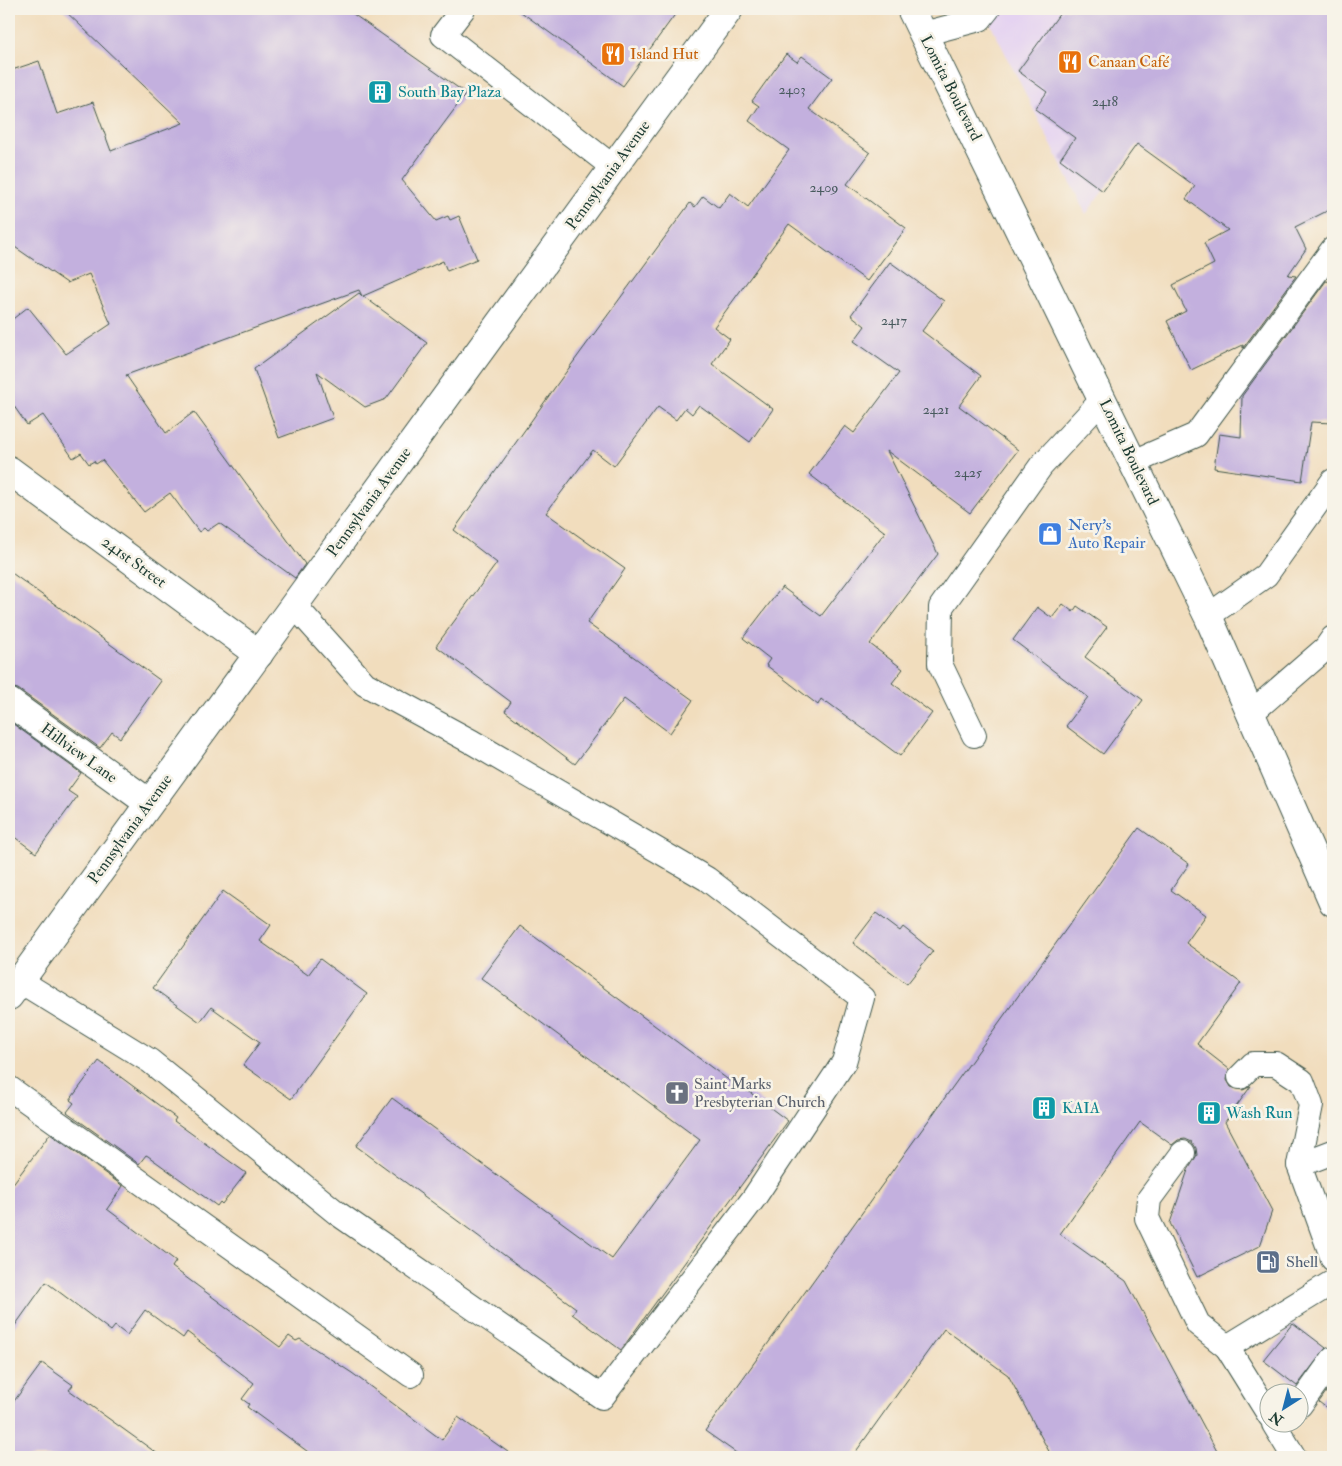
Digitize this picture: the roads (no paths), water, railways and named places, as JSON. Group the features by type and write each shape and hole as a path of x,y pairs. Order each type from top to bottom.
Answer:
{"street":[{"name":"Pennsylvania Avenue","path":"14,988 729,9"},
{"name":"Lomita Boulevard","path":"911,9 1208,616 1333,902"},
{"name":"241st Street","path":"9,470 258,654"},
{"name":"Hillview Lane","path":"9,702 149,803"}],"lane":[{"path":"463,9 444,35 613,168"},
{"path":"924,34 980,19 988,9"},
{"path":"1134,462 1196,435 1333,249"},
{"path":"974,735 940,664 941,606 1041,466 1102,399"},
{"path":"1208,616 1266,575 1333,480"},
{"path":"14,988 150,1060 337,1213 602,1397 754,1198 844,1062 862,998 707,879 472,742 365,684 294,605"},
{"path":"1250,714 1326,648 1333,638"},
{"path":"1240,1077 1253,1064 1276,1064 1302,1081 1311,1105 1299,1165 1333,1259"},
{"path":"9,1088 411,1375"},
{"path":"1183,1154 1149,1199 1147,1218 1198,1324 1227,1347 1260,1398"},
{"path":"1299,1165 1330,1159"},
{"path":"1227,1347 1333,1282"},
{"path":"1310,1391 1333,1359"},
{"path":"1282,1434 1294,1457"}],"place":[{"name":"Island Hut","path":"613,54"},
{"name":"Canaan Café","path":"1070,62"},
{"name":"South Bay Plaza","path":"380,92"},
{"name":"Nery's Auto Repair","path":"1050,534"},
{"name":"Saint Marks Presbyterian Church","path":"677,1093"},
{"name":"KAIA","path":"1044,1108"},
{"name":"Wash Run","path":"1209,1113"},
{"name":"Shell","path":"1268,1262"}]}
